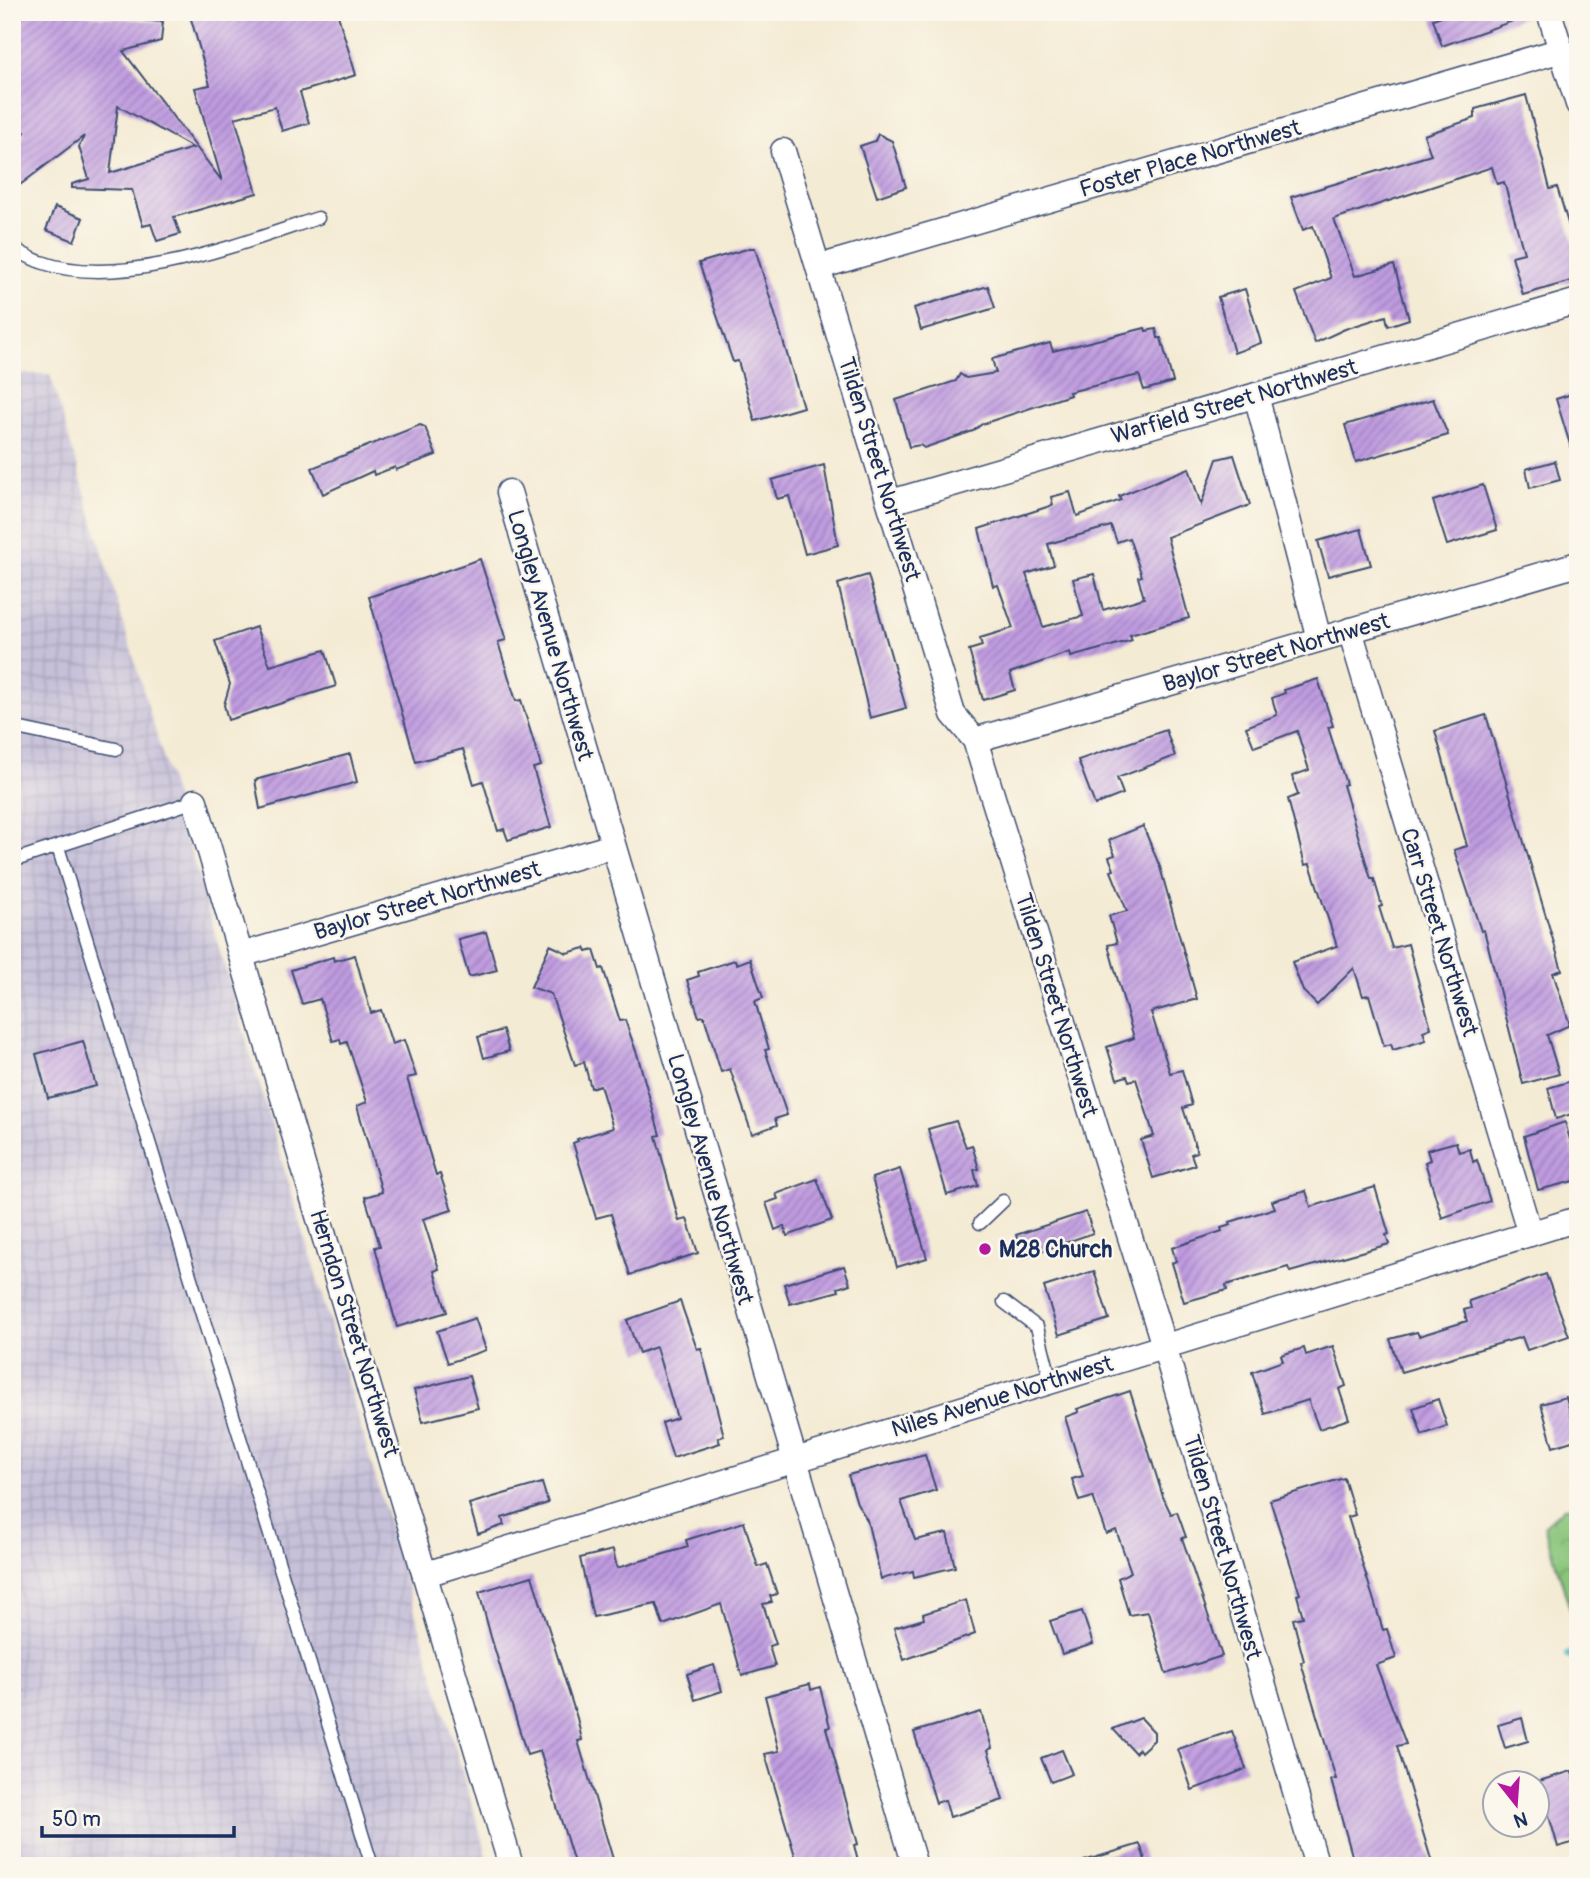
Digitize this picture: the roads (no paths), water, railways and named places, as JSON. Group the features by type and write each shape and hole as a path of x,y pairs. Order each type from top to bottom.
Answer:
{"street":[{"path":"1549,12 1578,104"},
{"name":"Foster Place Northwest","path":"819,267 1562,50"},
{"name":"Tilden Street Northwest","path":"783,151 953,714 975,740 1164,1346 1317,1866"},
{"name":"Warfield Street Northwest","path":"891,502 1578,301"},
{"path":"1256,395 1319,639"},
{"name":"Longley Avenue Northwest","path":"509,492 915,1866"},
{"name":"Baylor Street Northwest","path":"975,740 1578,564"},
{"name":"Carr Street Northwest","path":"1350,630 1530,1234"},
{"name":"Herndon Street Northwest","path":"195,801 511,1866"},
{"name":"Baylor Street Northwest","path":"241,955 613,846"},
{"name":"Niles Avenue Northwest","path":"426,1574 1578,1219"}],"lane":[{"path":"830,12 878,15 897,12"},
{"path":"12,247 41,263 86,270 136,268 191,259 318,218"},
{"path":"12,727 116,749"},
{"path":"12,860 195,801"},
{"path":"58,847 372,1866"},
{"path":"980,1223 1003,1201"},
{"path":"1004,1302 1037,1327 1051,1381"}],"waterway":[{"path":"1568,1655 1578,1653"}],"place":[{"name":"M28 Church","path":"985,1249"}]}
